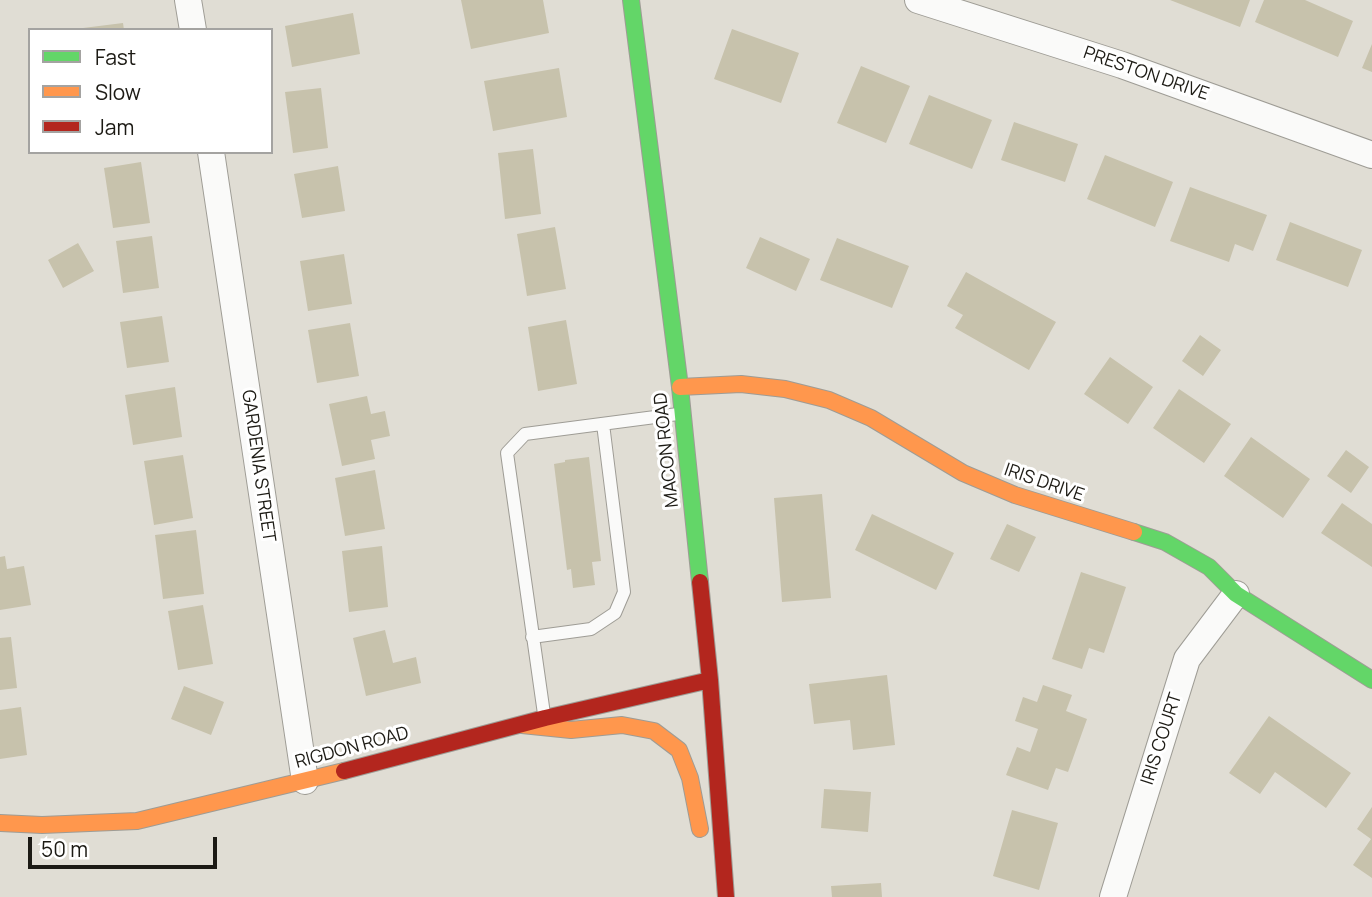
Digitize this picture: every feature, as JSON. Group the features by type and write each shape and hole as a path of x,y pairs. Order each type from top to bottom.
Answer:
{"street":[{"path":"188,0 193,28"},
{"name":"MACON ROAD","path":"631,0 683,413 709,680 726,897"},
{"name":"PRESTON DRIVE","path":"918,0 1122,65 1372,155"},
{"name":"GARDENIA STREET","path":"211,154 305,781"},
{"name":"IRIS DRIVE","path":"680,387 741,384 785,389 829,400 871,418 963,473 1015,495 1165,542 1209,567 1236,594 1372,680"},
{"name":"IRIS COURT","path":"1113,897 1187,659 1236,594"},
{"name":"RIGDON ROAD","path":"0,823 42,825 137,821 305,781 545,718 709,680"},
{"path":"522,725 571,730 622,725 654,731 679,750 690,778 704,845 724,877"}],"lane":[{"path":"545,718 507,453 525,434 683,413"},
{"path":"532,636 591,629 615,613 624,592 603,424"}],"building":[{"path":"461,0 543,0 549,33 471,49"},
{"path":"1170,0 1250,0 1240,27"},
{"path":"1264,0 1305,0 1353,21 1338,57 1255,22"},
{"path":"353,13 360,54 292,67 285,26"},
{"path":"123,23 124,28 83,28"},
{"path":"732,29 799,53 781,103 714,79"},
{"path":"1372,44 1372,72 1362,68"},
{"path":"861,66 910,86 886,143 837,123"},
{"path":"559,68 567,117 493,131 484,81"},
{"path":"321,88 328,148 293,153 285,92"},
{"path":"929,95 992,120 972,169 909,144"},
{"path":"1014,122 1078,144 1065,182 1001,160"},
{"path":"533,149 541,214 505,219 498,153"},
{"path":"1105,155 1173,182 1155,227 1087,199"},
{"path":"141,162 150,223 113,228 104,168"},
{"path":"338,166 345,211 302,218 294,174"},
{"path":"1190,187 1267,215 1253,251 1235,244 1229,262 1170,241"},
{"path":"1290,222 1362,250 1348,287 1276,260"},
{"path":"555,227 566,289 527,296 517,234"},
{"path":"152,236 159,288 123,293 116,241"},
{"path":"760,237 810,259 796,291 746,268"},
{"path":"837,238 909,266 892,308 820,280"},
{"path":"78,243 94,271 63,288 48,260"},
{"path":"344,254 352,304 308,311 300,261"},
{"path":"966,272 1056,322 1029,370 955,328 963,315 947,306"},
{"path":"162,316 169,362 127,368 120,322"},
{"path":"566,320 577,384 538,391 528,327"},
{"path":"350,323 359,376 317,383 308,330"},
{"path":"1200,335 1221,350 1203,376 1182,361"},
{"path":"1110,357 1153,387 1128,424 1084,394"},
{"path":"175,387 182,437 133,445 125,395"},
{"path":"1179,389 1231,424 1204,463 1153,428"},
{"path":"367,396 371,414 385,411 390,436 371,440 375,459 342,466 329,404"},
{"path":"1251,437 1310,479 1283,518 1224,476"},
{"path":"1346,450 1369,467 1351,493 1327,476"},
{"path":"183,455 193,518 154,525 144,461"},
{"path":"589,457 601,561 592,562 595,585 573,588 571,569 567,570 554,464"},
{"path":"375,470 385,529 345,536 335,478"},
{"path":"822,494 831,598 782,602 774,498"},
{"path":"1342,503 1372,524 1372,567 1321,533"},
{"path":"872,514 954,553 936,590 855,550"},
{"path":"1007,524 1036,537 1019,572 990,559"},
{"path":"196,530 204,594 163,599 155,535"},
{"path":"382,546 388,607 349,612 342,551"},
{"path":"5,556 7,569 24,566 31,605 0,610 0,557"},
{"path":"1081,572 1126,587 1104,653 1089,648 1082,669 1052,659"},
{"path":"203,605 213,664 178,670 168,611"},
{"path":"385,630 393,663 416,657 421,683 366,696 353,638"},
{"path":"11,637 17,688 0,690 0,638"},
{"path":"887,675 895,745 853,750 850,720 814,724 809,684"},
{"path":"1043,685 1072,695 1066,711 1087,719 1068,772 1056,768 1048,790 1006,775 1017,747 1030,752 1038,729 1015,721 1023,697 1037,702"},
{"path":"184,686 224,702 211,735 171,719"},
{"path":"21,707 27,755 0,759 0,710"},
{"path":"1269,716 1351,773 1326,808 1275,772 1260,794 1229,773"},
{"path":"824,789 871,792 868,832 821,828"},
{"path":"1372,807 1372,878 1353,865 1371,839 1357,829"},
{"path":"1012,810 1058,823 1039,890 993,876"},
{"path":"881,883 882,897 832,897 831,886"}],"traffic: fast":[{"path":"631,0 680,387 700,582"},
{"path":"1134,532 1165,542 1209,567 1236,594 1372,680"}],"traffic: slow":[{"path":"680,387 741,384 785,389 829,400 871,418 963,473 1015,495 1134,532"},
{"path":"522,725 571,730 622,725 654,731 679,750 690,778 700,829"},
{"path":"0,823 42,825 137,821 344,771"}],"traffic: jam":[{"path":"700,582 726,897"},
{"path":"344,771 545,718 710,680"}]}
